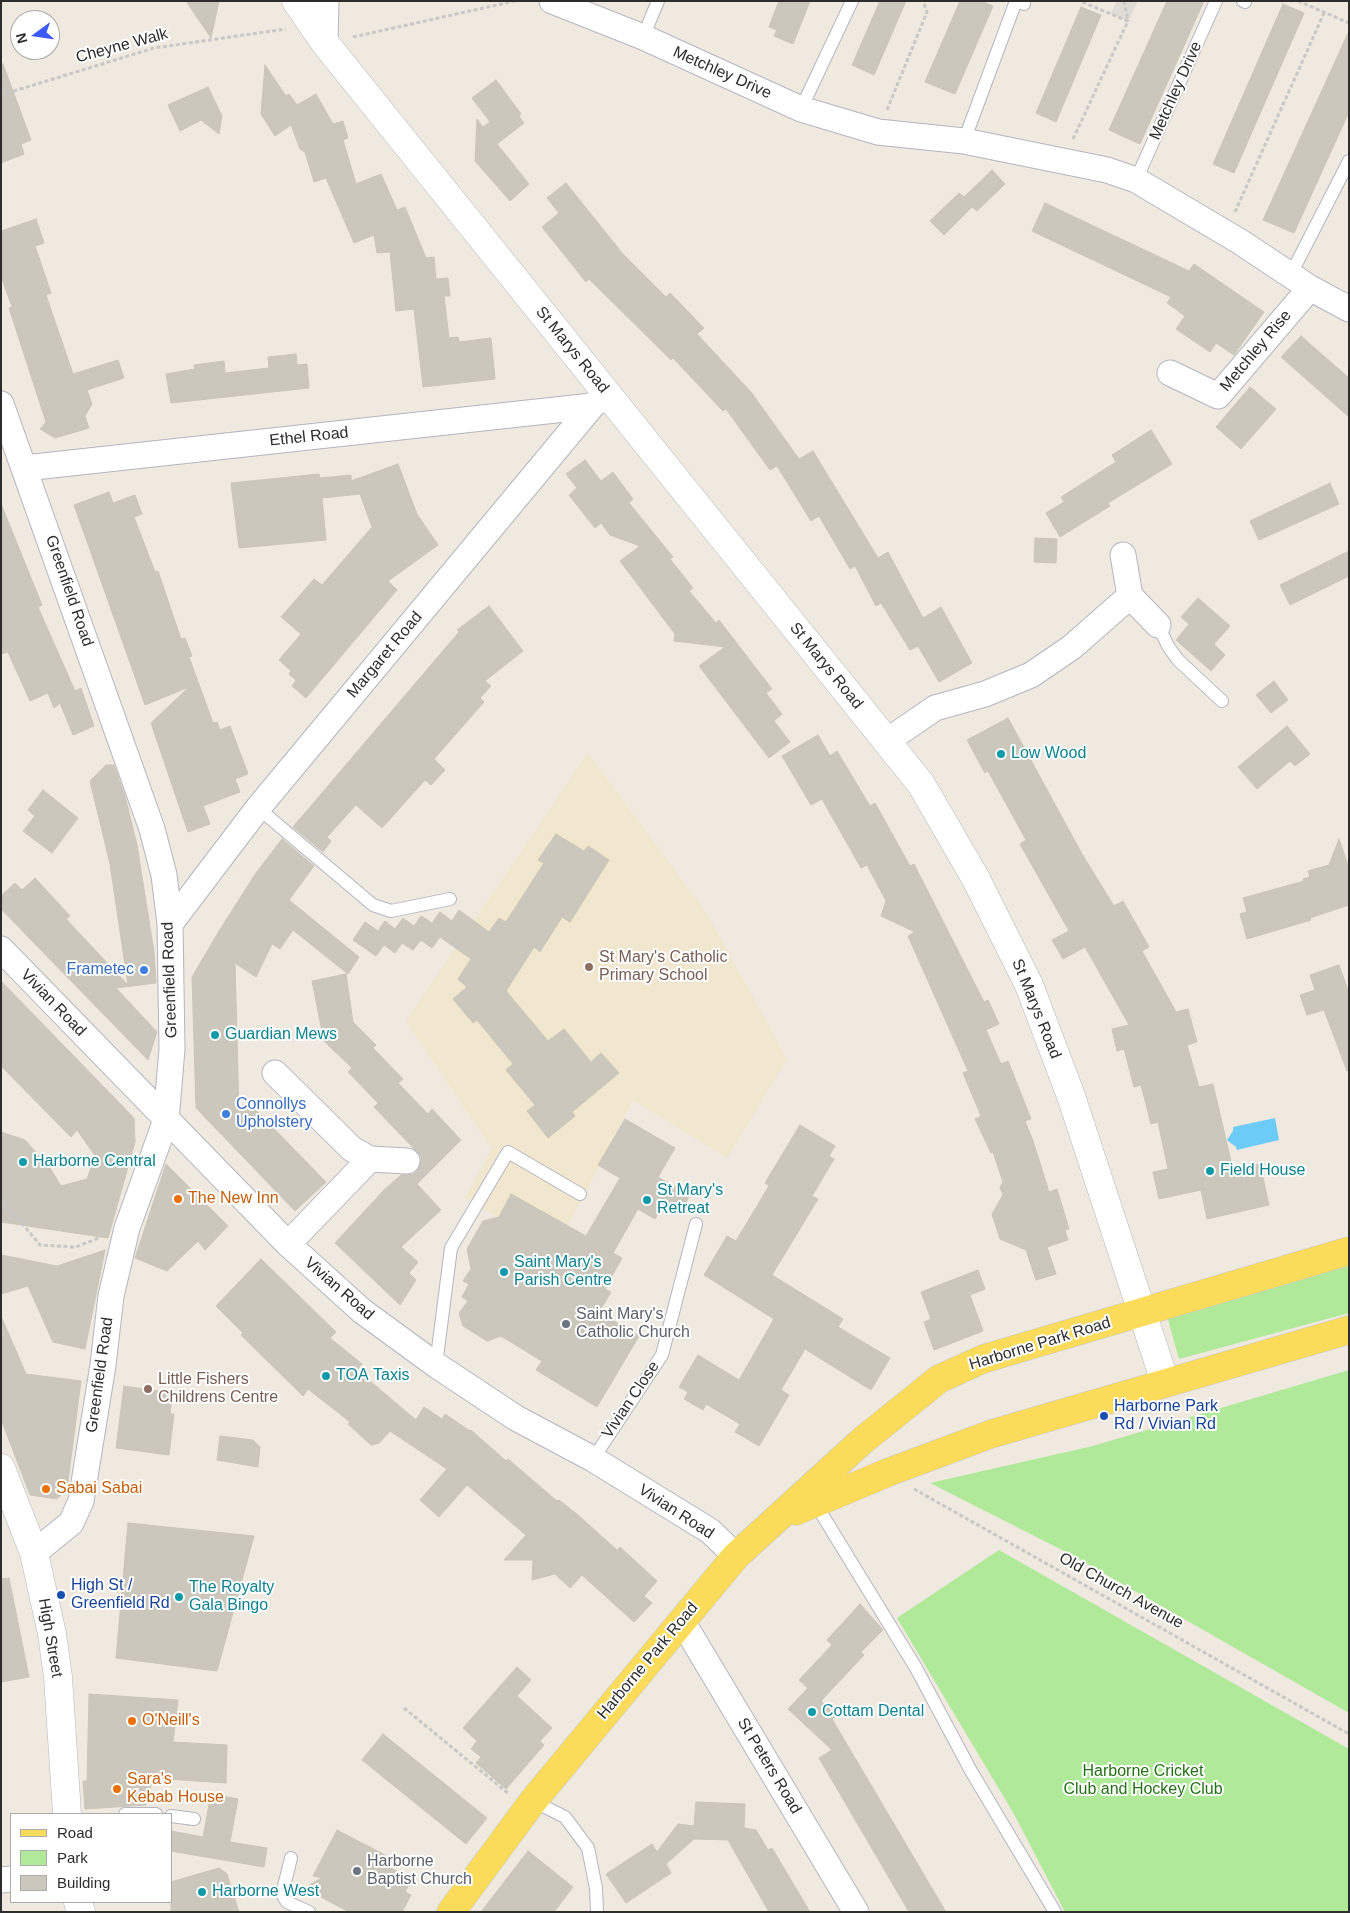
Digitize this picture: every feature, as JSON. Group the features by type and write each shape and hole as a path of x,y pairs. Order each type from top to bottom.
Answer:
{"main road":[{"name":"Harborne Park Road","path":"451,1912 530,1805 736,1556 862,1440 939,1379 983,1358 1142,1313 1349,1250"},
{"name":"Harborne Park Road","path":"776,1520 889,1472 991,1434 1349,1330"}],"street":[{"name":"St Marys Road","path":"296,1 318,34 599,399 887,741 921,784 976,879 1029,985 1070,1096 1165,1382"},
{"path":"318,34 326,1"},
{"name":"Metchley Drive","path":"552,1 643,37 801,109 878,132 964,141 1107,170 1136,180 1349,309"},
{"name":"Metchley Rise","path":"1170,372 1218,396 1300,281"},
{"name":"Ethel Road","path":"25,468 599,399"},
{"name":"Margaret Road","path":"170,924 258,808 599,399"},
{"name":"Greenfield Road","path":"1,404 152,829 164,875 170,924 172,1049 166,1120 127,1228 111,1296 103,1365 81,1502 71,1523 34,1553"},
{"path":"1122,555 1130,596 1158,625"},
{"path":"887,741 935,708 985,694 1032,675 1072,647 1130,596"},
{"name":"Vivian Road","path":"1,949 288,1244 362,1311 436,1365 516,1418 592,1459 710,1531 736,1556"},
{"path":"275,1073 352,1149 370,1159 406,1161"},
{"path":"288,1244 370,1159"},
{"name":"High Street","path":"3,1480 34,1553 52,1634 56,1660 67,1813"},
{"name":"St Peters Road","path":"681,1622 856,1912"}],"lane":[{"path":"643,37 658,1"},
{"path":"801,109 852,1"},
{"path":"964,141 1016,1 1024,4"},
{"name":"Metchley Drive","path":"1136,180 1216,1"},
{"path":"1300,281 1349,161"},
{"path":"1158,625 1168,646 1178,660 1222,702"},
{"path":"258,808 373,905 391,911 450,899"},
{"path":"436,1365 451,1248 508,1152 580,1194"},
{"name":"Vivian Close","path":"592,1459 662,1355 696,1224"},
{"path":"815,1503 916,1668 971,1771 1055,1912"},
{"path":"530,1805 565,1817 588,1848 597,1908 609,1912"},
{"path":"172,1816 194,1819"},
{"path":"291,1858 282,1894 287,1902 308,1912"}],"path":[{"name":"Cheyne Walk","path":"1,95 154,48 318,34 515,1"},
{"path":"878,132 927,12 923,1"},
{"path":"1080,1 1128,21"},
{"path":"1063,161 1128,21 1124,1"},
{"path":"1298,1 1349,23"},
{"path":"1225,233 1324,12"},
{"path":"1,1198 40,1245 76,1247 127,1228"},
{"name":"Old Church Avenue","path":"889,1472 895,1489 907,1486 1349,1734"},
{"path":"404,1708 530,1805"}],"shaded area":[{"path":"1116,1 1138,1 1128,21 1111,14"},
{"name":"St Mary's Catholic Primary School","path":"588,753 707,914 787,1059 727,1158 633,1100 555,1251 465,1198 492,1149 406,1021"}],"green space":[{"path":"1349,1261 1349,1313 1179,1359 1167,1316"},
{"path":"1349,1370 1349,1713 1070,1554 930,1483 1093,1446"},
{"name":"Harborne Cricket Club and Hockey Club","path":"999,1550 1349,1749 1349,1912 1065,1912 1014,1814 897,1618"}],"water":[{"path":"1275,1118 1279,1140 1237,1150 1227,1140 1233,1131 1233,1127"}],"building":[{"path":"186,1 219,1 211,38"},
{"path":"779,1 810,1 793,44 774,36 777,30 769,27"},
{"path":"880,1 906,1 874,75 852,65"},
{"path":"960,1 981,1 993,6 955,94 925,82"},
{"path":"1167,1 1204,1 1140,144 1109,130"},
{"path":"1283,4 1304,13 1234,173 1213,164"},
{"path":"1081,7 1101,15 1056,122 1036,113"},
{"path":"1349,31 1349,112 1294,233 1263,220"},
{"path":"3,64 31,140 21,144 24,154 1,163 1,65"},
{"path":"265,65 286,96 289,94 297,105 316,94 333,124 343,121 348,138 343,140 356,184 381,174 397,210 405,207 426,258 434,257 436,279 448,278 450,296 444,296 449,338 458,337 459,342 491,338 495,379 423,387 414,309 396,311 390,252 377,253 374,235 354,243 326,178 314,182 305,152 300,149 291,125 275,136 261,114"},
{"path":"496,80 521,114 519,116 524,123 497,144 529,184 510,201 475,161 477,119 483,127 490,122 472,98"},
{"path":"208,87 222,116 219,134 201,120 180,131 168,105"},
{"path":"992,170 1005,184 977,211 972,207 944,235 930,221 959,193 964,197"},
{"path":"566,183 623,254 666,297 670,293 704,328 697,334 751,392 799,459 813,451 878,558 888,552 923,618 941,607 972,663 939,682 918,646 910,650 881,603 876,606 855,566 850,569 819,516 811,521 777,466 770,470 726,409 723,411 673,358 671,360 589,279 586,282 542,227 559,213 547,198"},
{"path":"1045,203 1189,271 1194,264 1264,312 1234,355 1216,343 1210,352 1176,329 1185,316 1167,303 1171,297 1032,231"},
{"path":"36,219 44,243 35,246 51,293 46,295 73,374 118,360 124,378 87,390 92,404 85,416 89,428 55,438 40,429 46,422 9,308 12,307 1,276 1,231"},
{"path":"1301,336 1349,378 1349,417 1281,357"},
{"path":"296,354 297,365 307,364 309,388 171,403 166,374 195,369 194,365 224,361 225,373 269,368 268,357"},
{"path":"1250,387 1276,409 1241,449 1216,427"},
{"path":"1151,430 1172,464 1108,503 1110,506 1060,537 1046,513 1064,502 1061,497 1116,462 1112,455"},
{"path":"585,460 601,481 613,472 633,499 629,503 673,557 670,559 693,588 689,591 716,623 719,620 772,689 766,693 782,714 774,721 790,742 769,758 699,666 725,647 674,641 675,634 620,561 640,546 610,535 601,523 595,528 569,495 577,488 566,474"},
{"path":"398,464 417,514 438,545 388,581 397,590 306,698 292,686 296,680 289,674 291,671 279,660 301,634 281,617 314,579 322,585 372,527 360,494 322,498 326,540 239,548 231,483 319,474 320,478 351,475 351,481"},
{"path":"1330,483 1339,504 1259,540 1250,521"},
{"path":"109,492 113,503 135,495 142,514 134,517 155,572 158,571 181,639 185,638 192,656 189,657 213,723 217,722 220,730 230,726 248,774 235,779 240,792 203,806 210,824 188,832 151,723 189,687 145,705 74,505"},
{"path":"1,504 42,605 38,607 75,691 81,688 94,726 73,735 60,703 54,708 48,693 30,701 8,652 1,654"},
{"path":"1035,538 1057,539 1056,563 1034,562"},
{"path":"1349,551 1349,576 1290,605 1280,585"},
{"path":"1198,598 1230,626 1214,644 1225,655 1211,671 1176,640 1189,624 1181,617"},
{"path":"489,606 523,651 485,681 491,686 480,698 484,702 434,759 445,770 431,785 425,780 382,828 356,805 327,837 331,841 323,852 293,827 459,632 457,630"},
{"path":"1274,681 1288,700 1271,713 1256,695"},
{"path":"1008,718 1082,854 1114,906 1123,901 1149,947 1142,951 1176,1012 1188,1009 1197,1042 1187,1045 1199,1087 1213,1084 1233,1170 1260,1164 1269,1205 1207,1219 1201,1190 1159,1199 1153,1172 1168,1169 1158,1122 1151,1124 1141,1085 1134,1087 1124,1049 1117,1051 1112,1029 1129,1025 1085,947 1063,959 1052,940 1069,931 1020,844 1026,840 988,771 985,773 967,740"},
{"path":"1287,726 1310,754 1295,766 1290,761 1257,789 1238,767"},
{"path":"818,735 830,756 837,751 870,806 875,803 910,866 914,864 984,1002 988,1000 999,1024 986,1030 1001,1064 1008,1061 1031,1119 1025,1121 1049,1192 1057,1189 1069,1229 1065,1230 1068,1240 1047,1247 1056,1274 1036,1280 1026,1250 1000,1239 992,1214 1003,1195 1000,1187 1003,1182 993,1152 991,1153 975,1119 981,1116 963,1073 968,1071 908,936 915,932 881,916 886,901 867,865 861,868 822,799 811,805 782,756"},
{"path":"106,765 114,765 125,796 137,845 154,952 156,983 116,988 157,1032 148,1060 1,909 1,896 15,883 22,890 35,878 70,916 66,919 128,985 110,864 90,781"},
{"path":"43,790 78,818 52,853 23,831 35,816 28,810"},
{"path":"556,834 584,851 588,846 609,860 570,922 562,917 540,952 534,947 506,991 548,1041 564,1029 591,1062 601,1053 619,1073 572,1112 575,1116 548,1138 527,1111 535,1105 506,1070 513,1064 477,1020 473,1023 453,999 467,987 458,979 471,959 440,937 432,948 421,940 413,950 402,943 395,953 384,945 376,956 353,940 365,922 378,931 385,921 395,929 403,918 414,926 421,916 432,923 440,912 452,921 459,910 489,932 499,918 506,922 544,863 538,860"},
{"path":"282,839 314,866 289,900 359,957 348,974 293,930 280,949 272,944 256,977 235,963 239,1112 249,1103 326,1182 295,1211 196,1108 192,977 256,873"},
{"path":"1339,839 1349,868 1349,905 1310,918 1311,920 1247,939 1240,914 1247,912 1243,898 1304,881 1303,879 1310,877 1308,871 1329,865"},
{"path":"1339,965 1349,993 1349,1071 1347,1071 1324,1010 1307,1015 1300,995 1315,990 1310,975"},
{"path":"346,974 353,1022 376,1045 373,1048 403,1079 398,1083 428,1114 432,1109 461,1140 417,1184 441,1210 401,1247 418,1262 409,1273 416,1280 400,1305 335,1243 384,1190 401,1175 414,1174 419,1168 421,1161 421,1156 374,1107 378,1103 348,1072 352,1068 324,1041 312,981"},
{"path":"1,981 134,1118 135,1142 108,1238 1,1222 1,1132 25,1140 50,1168 61,1186 87,1179 93,1163 96,1163 94,1162 96,1157 77,1130 71,1137 1,1066"},
{"path":"625,1119 675,1148 658,1177 690,1195 680,1213 664,1204 655,1219 638,1209 613,1253 622,1258 605,1289 611,1292 599,1312 639,1336 597,1407 536,1370 542,1361 501,1336 487,1341 463,1326 459,1313 468,1301 462,1297 469,1284 463,1281 471,1269 467,1249 483,1221 499,1217 511,1194 586,1236 620,1178 598,1165"},
{"path":"800,1125 835,1146 829,1156 834,1159 812,1196 818,1199 772,1275 843,1319 838,1327 890,1358 871,1390 805,1349 781,1390 789,1395 759,1446 735,1432 740,1424 706,1404 703,1410 684,1399 688,1392 679,1387 698,1355 739,1380 774,1319 704,1275 727,1236 736,1241 769,1186 765,1183"},
{"name":"The New Inn","path":"166,1164 228,1226 205,1250 198,1241 167,1271 135,1258"},
{"path":"105,1250 85,1349 53,1342 28,1286 1,1294 1,1255 57,1266"},
{"path":"261,1259 336,1332 330,1338 362,1364 357,1370 416,1420 424,1407 442,1419 445,1414 471,1430 506,1461 508,1459 557,1501 559,1500 578,1515 617,1550 620,1547 657,1581 644,1596 652,1603 634,1622 582,1575 570,1588 555,1574 532,1580 533,1560 504,1560 526,1535 467,1485 439,1517 420,1500 447,1469 390,1431 379,1443 371,1445 348,1424 350,1422 308,1389 303,1396 241,1335 243,1333 216,1306"},
{"path":"978,1270 985,1289 970,1295 983,1331 934,1350 924,1322 931,1319 921,1292"},
{"path":"1,1316 26,1374 81,1381 67,1489 57,1499 30,1495 1,1419"},
{"path":"124,1386 172,1393 170,1414 174,1414 169,1455 116,1448"},
{"path":"220,1436 253,1440 260,1447 258,1467 217,1460"},
{"name":"The Royalty Gala Bingo","path":"128,1523 254,1536 217,1671 116,1658"},
{"path":"9,1578 29,1677 1,1682 1,1579"},
{"path":"860,1604 883,1630 861,1652 864,1655 821,1701 836,1715 832,1719 946,1912 909,1912 819,1758 832,1750 788,1709 808,1688 799,1680 832,1645 827,1640"},
{"path":"517,1667 531,1680 517,1696 552,1728 540,1741 544,1745 506,1789 476,1763 481,1757 471,1749 477,1741 463,1728"},
{"name":"O'Neill's","path":"89,1694 178,1700 173,1742 227,1745 226,1783 153,1778 146,1805 85,1809 83,1781 87,1781"},
{"path":"383,1734 487,1818 466,1844 362,1760"},
{"path":"211,1794 238,1799 230,1842 267,1848 264,1867 172,1851 172,1831 203,1837"},
{"path":"696,1802 745,1804 744,1828 756,1830 768,1850 772,1848 810,1912 769,1912 728,1840 694,1839 666,1864 671,1873 626,1903 606,1874 652,1844 657,1852 678,1824 694,1826"},
{"name":"Harborne Baptist Church","path":"337,1830 387,1856 383,1864 412,1879 405,1892 411,1895 402,1912 349,1912 304,1888 322,1878 313,1876"},
{"path":"528,1851 573,1887 554,1912 481,1912"},
{"name":"Harborne West","path":"219,1868 227,1874 239,1912 171,1912 172,1882"}],"place":[{"name":"Low Wood","path":"1001,754"},
{"name":"St Mary's Catholic Primary School","path":"589,967"},
{"name":"Frametec","path":"144,970"},
{"name":"Guardian Mews","path":"215,1035"},
{"name":"Connollys Upholstery","path":"226,1114"},
{"name":"Harborne Central","path":"23,1162"},
{"name":"Field House","path":"1210,1171"},
{"name":"The New Inn","path":"178,1199"},
{"name":"St Mary's Retreat","path":"647,1200"},
{"name":"Saint Mary's Parish Centre","path":"504,1272"},
{"name":"Saint Mary's Catholic Church","path":"566,1324"},
{"name":"TOA Taxis","path":"326,1376"},
{"name":"Little Fishers Childrens Centre","path":"148,1389"},
{"name":"Harborne Park Rd / Vivian Rd","path":"1104,1416"},
{"name":"Sabai Sabai","path":"46,1489"},
{"name":"High St / Greenfield Rd","path":"61,1595"},
{"name":"The Royalty Gala Bingo","path":"179,1597"},
{"name":"Cottam Dental","path":"812,1712"},
{"name":"O'Neill's","path":"132,1721"},
{"name":"Sara's Kebab House","path":"117,1789"},
{"name":"Harborne Baptist Church","path":"357,1871"},
{"name":"Harborne West","path":"202,1892"}]}
